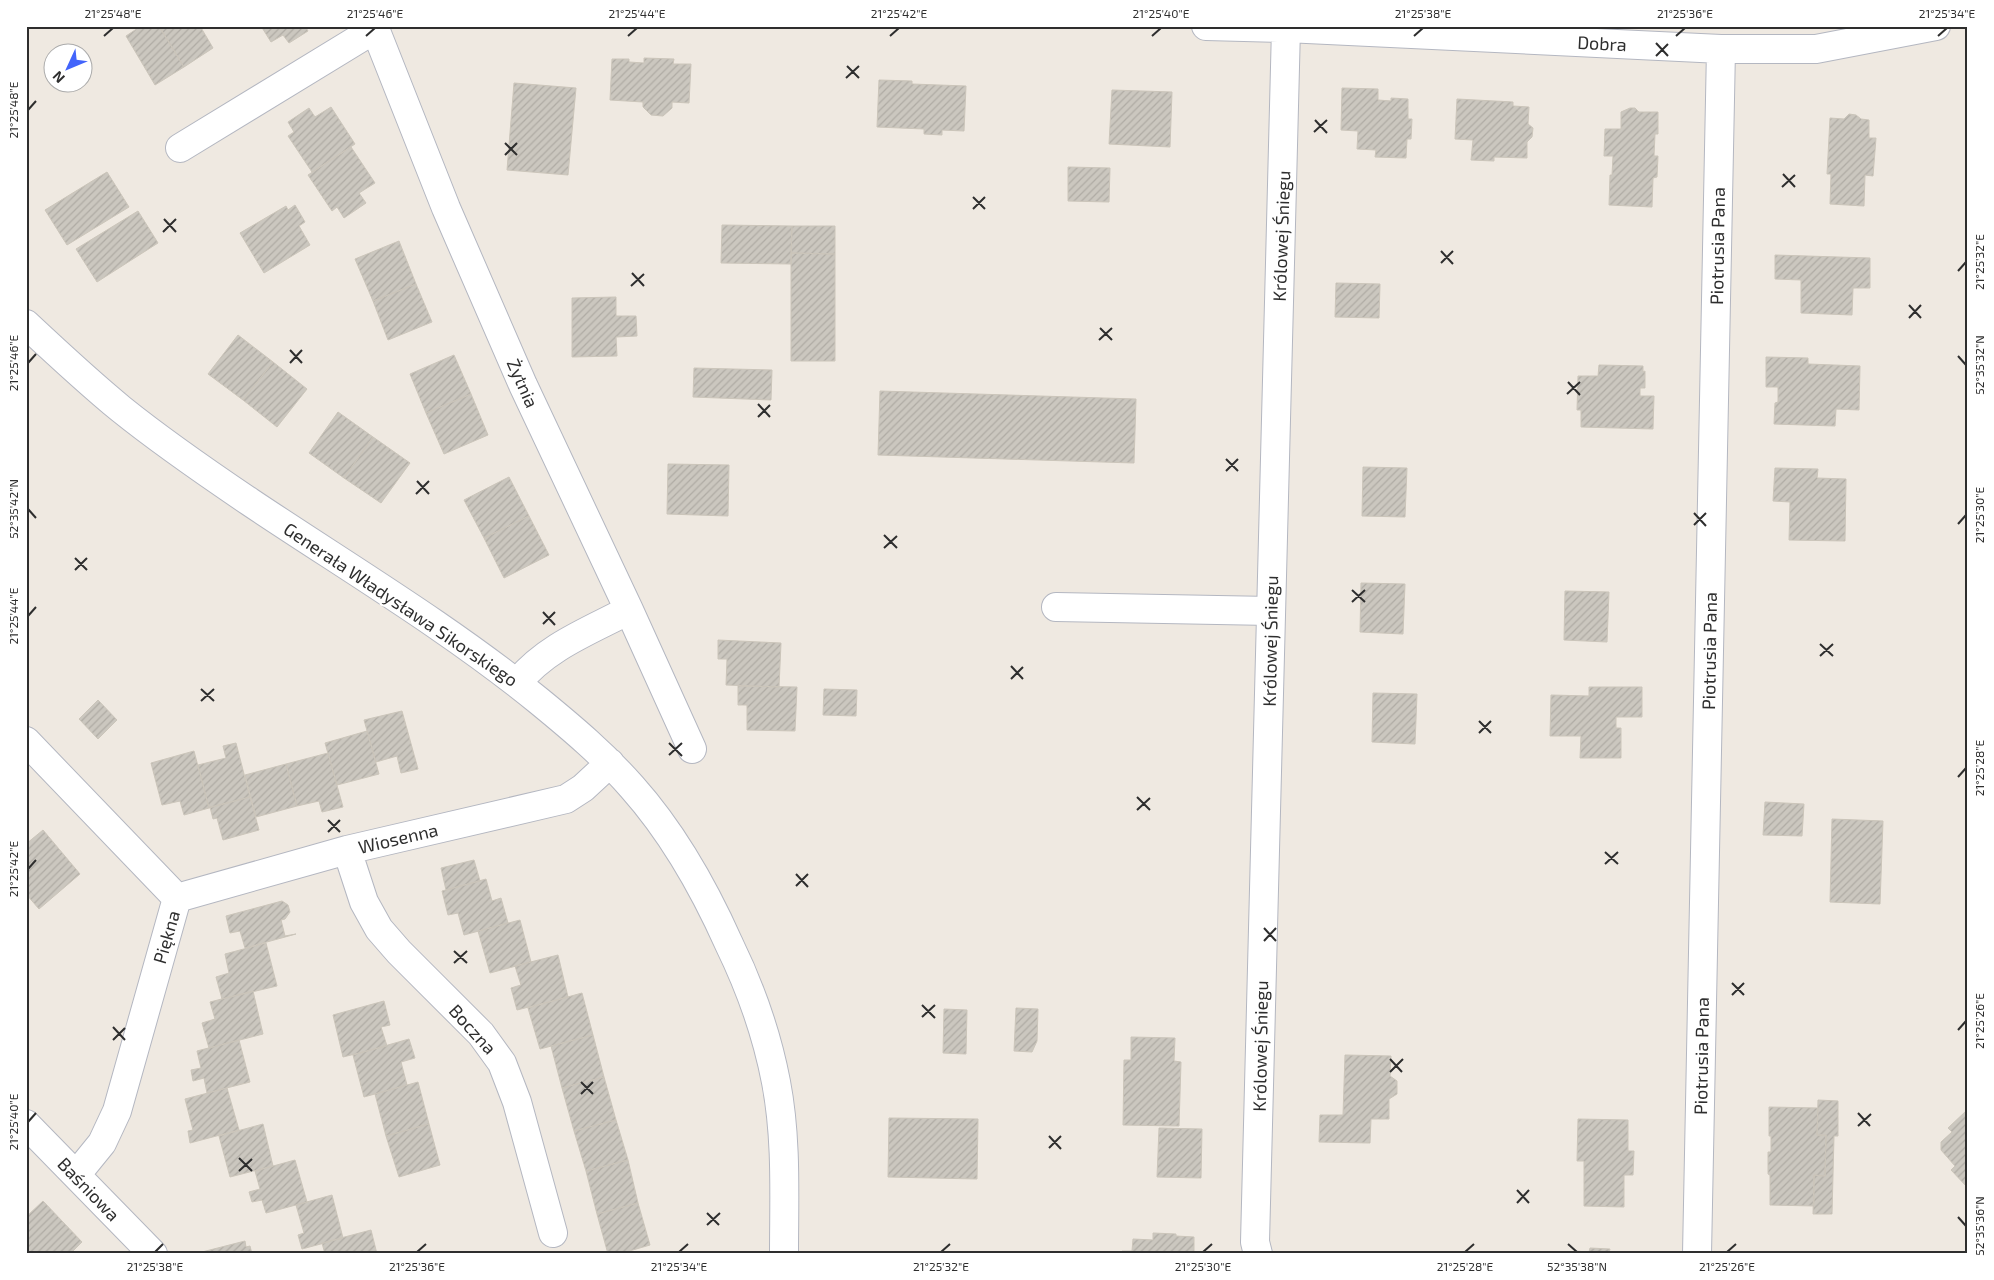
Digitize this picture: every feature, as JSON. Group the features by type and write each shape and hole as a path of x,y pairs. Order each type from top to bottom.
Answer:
{"street":[{"name":"Dobra","path":"1206,26 1286,28 1721,49 1816,49 1936,26"},
{"path":"180,148 375,28"},
{"name":"Żytnia","path":"375,28 446,208 515,367 630,610 692,749"},
{"name":"Królowej Śniegu","path":"1258,1254 1255,1242 1286,28"},
{"name":"Piotrusia Pana","path":"1697,1254 1721,49"},
{"name":"Generała Władysława Sikorskiego","path":"26,324 145,427 248,500 456,638 517,683 610,763 655,814 673,840 717,917 746,980 768,1048 781,1115 784,1160 784,1254"},
{"path":"1056,607 1271,611"},
{"path":"517,683 534,664 556,648 630,610"},
{"name":"Piękna","path":"26,741 177,898 117,1112 102,1143 76,1175"},
{"name":"Wiosenna","path":"177,898 347,850 566,799 583,788 610,763"},
{"name":"Boczna","path":"347,850 361,895 379,929 399,952 480,1034 502,1063 517,1102 553,1233"},
{"name":"Baśniowa","path":"26,1124 153,1254"}],"building":[{"path":"141,26 159,26 184,67 155,85 126,36"},
{"path":"159,26 200,26 213,48 184,67"},
{"path":"261,26 305,26 308,31 289,43 283,35 271,42"},
{"path":"644,58 674,59 673,64 691,64 689,103 672,102 672,108 663,116 651,115 643,107 643,102 610,100 612,59 629,59 629,62 644,63"},
{"path":"879,80 912,81 912,84 966,86 964,131 942,130 942,135 924,134 924,129 877,127"},
{"path":"514,83 576,88 568,175 507,170"},
{"path":"1342,88 1378,89 1378,100 1391,101 1391,98 1408,99 1408,119 1412,119 1411,139 1407,139 1406,158 1375,157 1376,150 1357,149 1358,131 1341,130"},
{"path":"1112,90 1172,92 1170,147 1109,144"},
{"path":"1457,99 1513,102 1513,106 1529,107 1528,124 1533,128 1532,137 1527,142 1527,158 1494,157 1494,161 1471,160 1473,140 1455,139"},
{"path":"331,107 355,144 312,172 288,136 294,132 288,122 309,108 315,117"},
{"path":"1635,108 1639,112 1658,112 1658,134 1655,134 1654,156 1658,156 1657,177 1653,178 1652,207 1609,205 1613,156 1604,156 1605,129 1621,129 1621,112"},
{"path":"1849,114 1869,120 1869,138 1876,138 1873,176 1865,175 1864,206 1830,204 1831,174 1827,174 1830,118 1844,119"},
{"path":"351,147 375,183 359,193 366,203 344,218 337,207 332,211 308,175"},
{"path":"1068,167 1110,168 1109,202 1068,201"},
{"path":"107,172 129,207 67,245 45,210"},
{"path":"295,205 305,222 299,226 310,245 264,273 240,233 286,206 288,210"},
{"path":"138,211 158,243 97,282 76,249"},
{"path":"722,225 792,226 791,264 721,263"},
{"path":"792,226 835,226 835,254 791,253"},
{"path":"399,241 416,284 373,301 355,259"},
{"path":"791,253 835,254 835,361 791,361"},
{"path":"1775,255 1870,258 1870,288 1853,288 1852,315 1801,313 1801,280 1775,279"},
{"path":"1336,283 1380,284 1379,318 1335,317"},
{"path":"416,284 432,322 388,340 373,301"},
{"path":"616,297 616,316 636,316 637,336 616,337 617,356 572,357 572,298"},
{"path":"238,335 273,362 243,400 208,374"},
{"path":"454,355 471,394 426,413 410,374"},
{"path":"1766,357 1808,358 1808,364 1860,366 1859,410 1836,409 1835,426 1774,424 1775,403 1778,402 1778,387 1766,387"},
{"path":"273,362 307,389 277,427 243,400"},
{"path":"1599,365 1643,366 1643,372 1645,371 1645,388 1640,388 1640,396 1654,396 1653,429 1581,427 1581,410 1577,410 1578,376 1598,376"},
{"path":"694,368 772,370 771,400 693,397"},
{"path":"880,391 1136,399 1134,463 878,455"},
{"path":"471,394 488,435 444,454 426,413"},
{"path":"338,412 373,437 344,478 309,453"},
{"path":"373,437 410,463 381,503 344,478"},
{"path":"668,464 729,465 728,516 667,514"},
{"path":"1363,467 1407,468 1405,517 1362,516"},
{"path":"1775,468 1818,469 1817,478 1846,479 1845,541 1789,540 1790,502 1773,501"},
{"path":"509,477 529,516 484,538 464,500"},
{"path":"529,516 549,555 504,578 484,538"},
{"path":"1361,583 1405,584 1403,634 1360,632"},
{"path":"1565,591 1609,592 1607,642 1564,640"},
{"path":"718,640 781,643 779,687 726,685 727,659 718,659"},
{"path":"738,686 797,687 795,731 747,730 747,705 738,705"},
{"path":"1589,687 1642,687 1642,717 1616,717 1616,728 1621,728 1621,758 1580,758 1581,736 1550,736 1551,695 1589,696"},
{"path":"824,689 857,690 856,716 823,715"},
{"path":"1373,693 1417,694 1415,744 1372,742"},
{"path":"98,700 117,720 98,739 79,719"},
{"path":"402,711 418,769 401,773 397,756 376,762 364,720"},
{"path":"367,731 379,774 337,785 325,743"},
{"path":"236,743 250,797 209,808 198,765 226,758 223,746"},
{"path":"194,751 209,808 184,815 180,801 162,805 151,763"},
{"path":"328,753 343,807 322,812 319,801 297,806 286,764"},
{"path":"286,764 297,806 256,817 245,775"},
{"path":"250,797 259,830 223,840 217,818 213,819 210,807"},
{"path":"1765,802 1804,804 1802,836 1763,835"},
{"path":"1832,819 1883,821 1880,904 1830,902"},
{"path":"43,830 80,874 39,909 26,894 26,844"},
{"path":"474,860 480,881 446,890 441,868"},
{"path":"486,879 492,901 501,898 508,923 464,935 458,913 448,915 442,891"},
{"path":"282,901 288,905 290,912 285,919 281,920 285,936 296,934 245,948 240,931 230,933 226,916"},
{"path":"520,920 531,962 490,973 478,931"},
{"path":"266,943 277,986 222,999 216,977 229,973 225,954"},
{"path":"558,955 568,997 517,1010 511,988 521,985 515,966"},
{"path":"253,991 263,1034 209,1048 202,1023 215,1019 210,1002"},
{"path":"582,993 593,1035 540,1049 528,1008"},
{"path":"384,1001 390,1025 381,1027 387,1046 343,1057 333,1015"},
{"path":"1016,1008 1038,1009 1037,1041 1032,1052 1014,1051"},
{"path":"944,1009 967,1010 966,1054 943,1053"},
{"path":"593,1035 604,1077 562,1088 551,1046"},
{"path":"1131,1037 1175,1038 1174,1061 1181,1062 1179,1126 1123,1125 1124,1060 1131,1060"},
{"path":"409,1039 415,1058 401,1062 407,1085 364,1097 353,1055"},
{"path":"239,1040 250,1082 207,1093 204,1078 193,1081 191,1070 201,1068 197,1051"},
{"path":"1345,1055 1391,1056 1390,1076 1397,1081 1397,1094 1389,1099 1389,1119 1371,1119 1370,1143 1319,1142 1320,1115 1343,1115"},
{"path":"604,1077 616,1120 574,1131 562,1088"},
{"path":"418,1082 429,1124 386,1136 375,1094"},
{"path":"227,1088 239,1130 190,1143 188,1131 193,1130 185,1099"},
{"path":"1818,1100 1838,1101 1838,1136 1834,1136 1832,1214 1813,1214 1814,1175 1825,1176 1826,1135 1817,1135"},
{"path":"1769,1107 1818,1108 1817,1135 1826,1135 1825,1176 1814,1175 1814,1206 1770,1205 1768,1152 1771,1152 1771,1136 1769,1136"},
{"path":"1966,1111 1968,1113 1968,1188 1951,1170 1955,1166 1941,1150 1941,1142 1952,1132 1948,1128"},
{"path":"889,1118 978,1119 977,1179 888,1177"},
{"path":"1578,1119 1628,1120 1628,1151 1634,1151 1633,1175 1624,1175 1624,1207 1584,1206 1584,1161 1577,1161"},
{"path":"616,1120 628,1160 586,1171 574,1131"},
{"path":"263,1124 273,1166 230,1177 219,1136"},
{"path":"429,1124 440,1165 399,1177 386,1136"},
{"path":"1159,1128 1202,1129 1201,1178 1157,1177"},
{"path":"295,1160 307,1202 266,1213 262,1200 252,1202 249,1192 260,1189 255,1171"},
{"path":"628,1160 638,1203 597,1214 586,1171"},
{"path":"332,1195 343,1238 302,1249 298,1235 304,1233 296,1205"},
{"path":"43,1201 82,1242 70,1254 26,1254 26,1217"},
{"path":"638,1203 650,1245 619,1254 608,1254 597,1214"},
{"path":"371,1230 377,1254 325,1254 322,1243"},
{"path":"1153,1233 1194,1237 1194,1254 1122,1254 1122,1251 1132,1251 1133,1239 1153,1240"},
{"path":"245,1241 246,1247 250,1246 252,1254 203,1254 202,1252"},
{"path":"1590,1248 1610,1249 1609,1253 1626,1254 1574,1254 1574,1251 1589,1252"}]}
